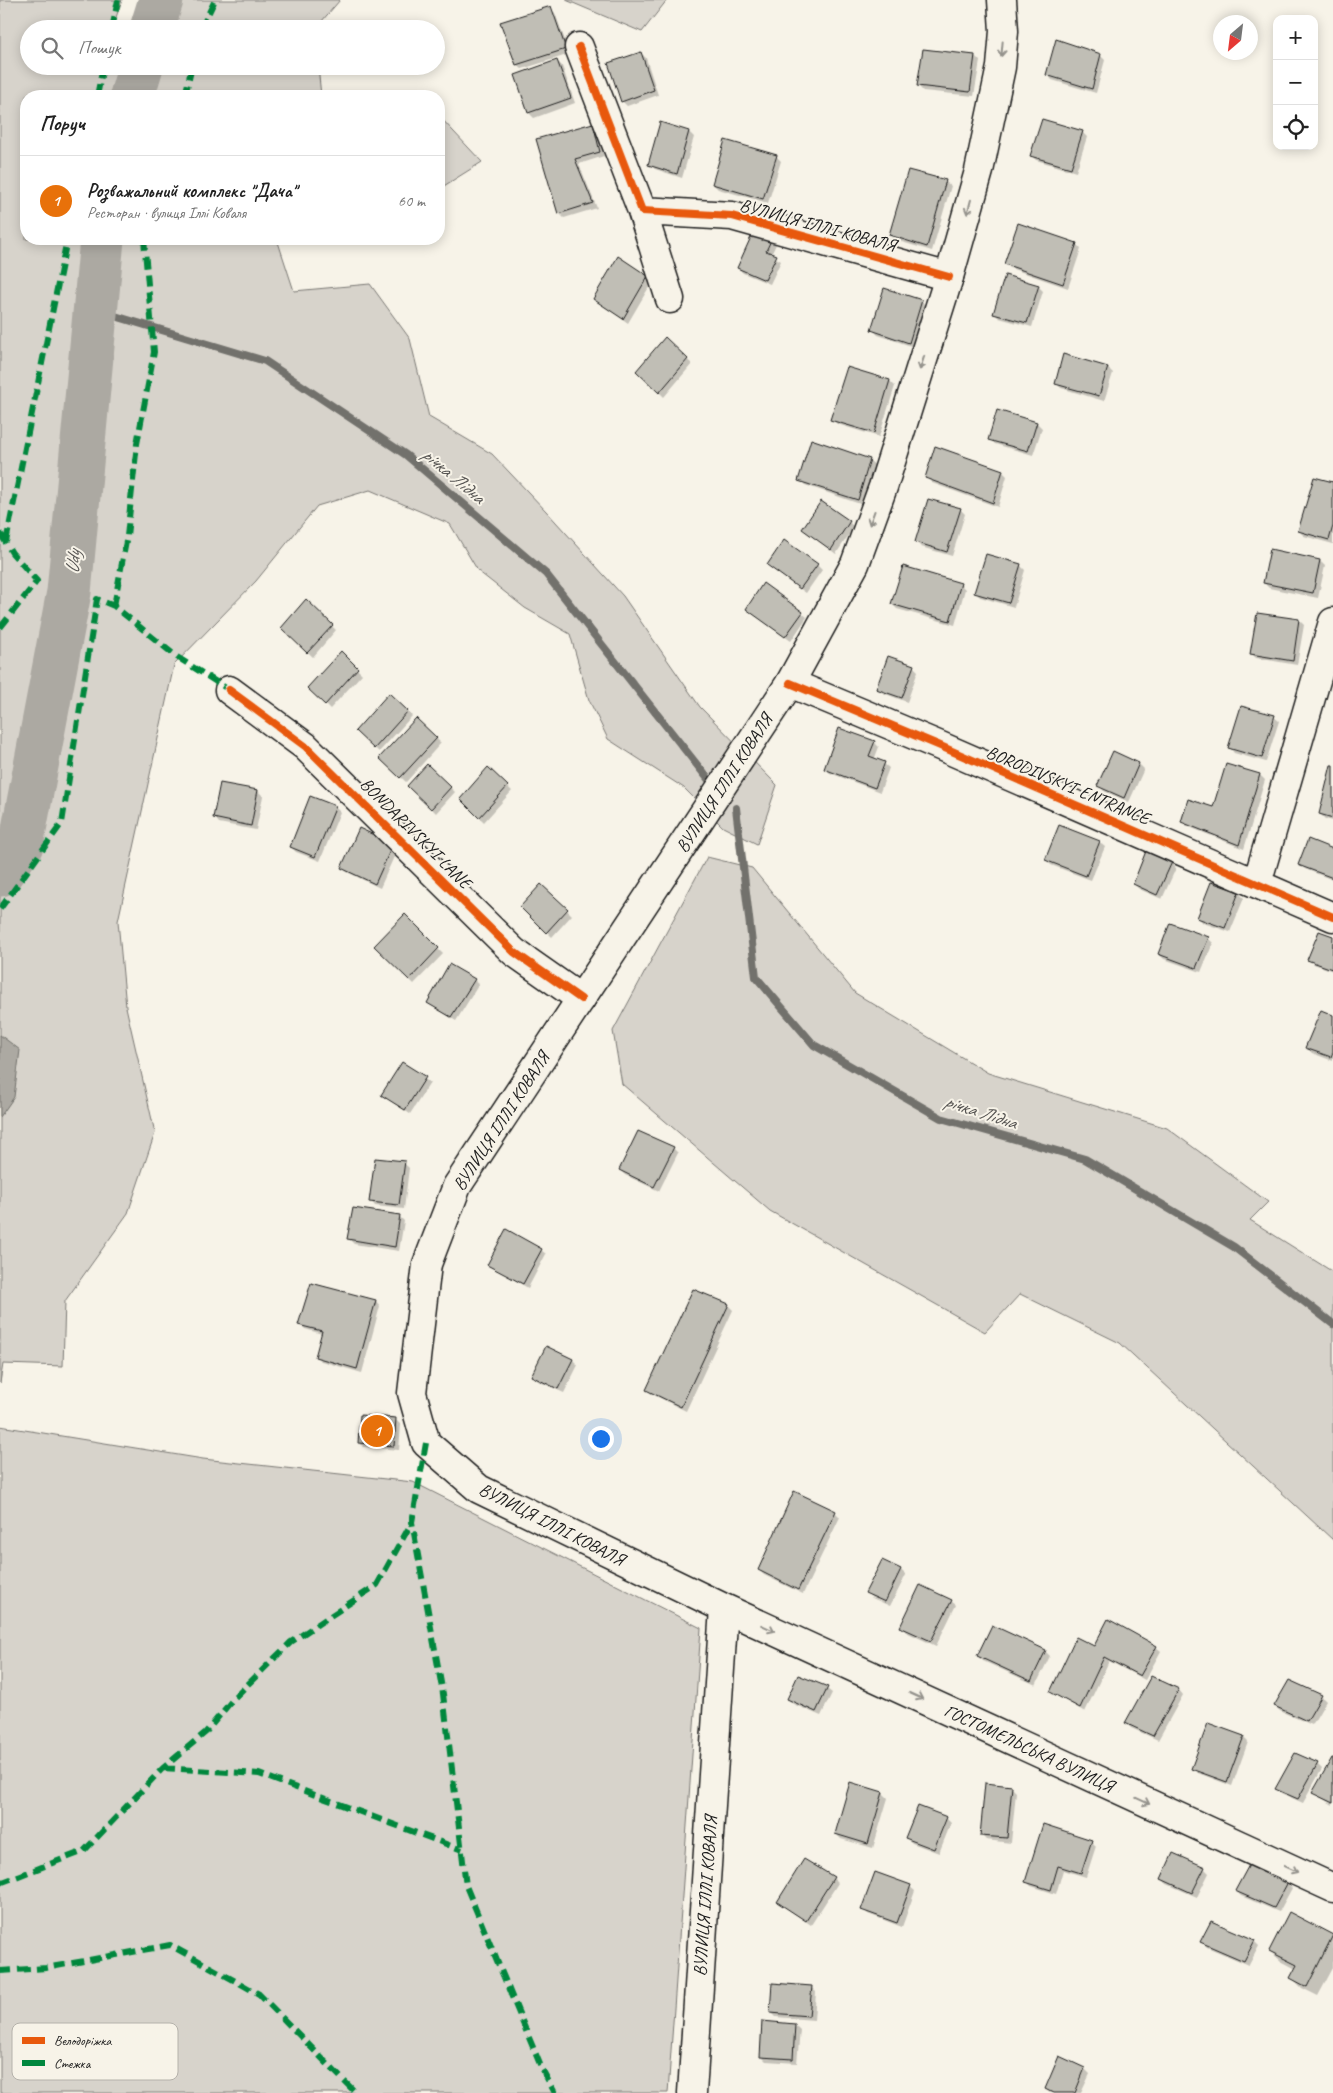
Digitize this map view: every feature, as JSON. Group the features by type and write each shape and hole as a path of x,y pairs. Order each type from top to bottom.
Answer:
{"main road":[{"name":"ВУЛИЦЯ ІЛЛІ КОВАЛЯ","path":"692,2093 724,1608 479,1489 426,1443 412,1393 427,1264 457,1186 790,683 855,564 883,487 950,277 992,114 1004,31 1002,0"},
{"path":"579,47 642,211 670,298"},
{"name":"ВУЛИЦЯ ІЛЛІ КОВАЛЯ","path":"642,211 732,216 950,277"},
{"path":"1257,883 1333,622"},
{"name":"BORODIVSKYI ENTRANCE","path":"790,683 1333,917"},
{"name":"BONDARIVSKYI LANE","path":"229,690 305,746 514,952 580,999"},
{"name":"ГОСТОМЕЛЬСЬКА ВУЛИЦЯ","path":"724,1608 1333,1888"}],"shaded area":[{"path":"0,0 122,0 115,20 20,20 20,75 129,75 125,90 20,90 20,245 91,245 59,578 12,822 0,848"},
{"path":"178,0 340,0 323,20 172,20"},
{"path":"566,0 667,0 642,32"},
{"path":"150,9 147,20 135,20"},
{"path":"153,75 319,75 320,90 148,90"},
{"path":"445,122 482,162 445,185"},
{"path":"112,245 279,245 294,291 370,284 410,339 429,417 492,454 546,511 623,596 700,707 777,785 757,844 723,827 684,788 608,739 589,700 570,634 525,608 478,571 450,524 370,490 317,506 256,581 174,665 118,921 126,1007 155,1133 128,1213 65,1301 63,1366 3,1364 0,1383 0,875 35,825 84,526"},
{"path":"707,857 752,868 855,993 988,1073 1167,1128 1268,1202 1250,1220 1333,1272 1333,1540 1120,1343 1020,1294 985,1332 770,1211 622,1084 613,1031"},
{"path":"0,1035 20,1050 14,1097 0,1117"},
{"path":"0,1426 203,1459 413,1482 701,1628 668,2093 0,2093"}],"building":[{"path":"551,6 566,49 516,65 500,22"},
{"path":"1056,39 1101,54 1092,89 1046,75"},
{"path":"923,49 975,55 970,92 917,86"},
{"path":"641,52 654,90 621,102 608,63"},
{"path":"557,60 571,98 528,113 515,75"},
{"path":"1042,119 1083,131 1071,168 1030,156"},
{"path":"660,122 689,131 677,174 648,165"},
{"path":"593,123 600,152 575,159 593,203 558,214 536,139"},
{"path":"725,140 777,155 763,199 712,184"},
{"path":"908,170 946,180 927,247 889,235"},
{"path":"1018,223 1077,243 1063,284 1004,264"},
{"path":"755,228 773,236 766,251 777,255 765,280 737,268"},
{"path":"618,256 648,276 623,319 593,299"},
{"path":"1005,275 1039,285 1027,323 993,314"},
{"path":"884,288 922,300 909,343 871,330"},
{"path":"665,337 688,359 659,393 636,371"},
{"path":"1063,354 1108,367 1099,396 1055,384"},
{"path":"847,367 890,380 874,433 830,420"},
{"path":"997,410 1037,422 1028,451 988,440"},
{"path":"811,439 870,459 858,500 798,481"},
{"path":"935,446 1003,470 993,503 925,478"},
{"path":"1314,477 1333,482 1333,526 1329,540 1298,531"},
{"path":"928,499 961,508 947,552 915,542"},
{"path":"821,501 850,521 831,550 802,529"},
{"path":"784,540 818,564 800,589 767,565"},
{"path":"1270,549 1320,560 1313,593 1263,583"},
{"path":"986,554 1021,564 1009,603 974,593"},
{"path":"903,566 961,583 950,621 891,604"},
{"path":"763,583 803,612 785,637 746,609"},
{"path":"306,599 333,625 307,653 281,628"},
{"path":"1257,613 1299,619 1293,661 1250,654"},
{"path":"341,651 358,668 325,705 307,688"},
{"path":"888,656 914,665 902,698 876,689"},
{"path":"389,693 408,711 374,749 355,731"},
{"path":"1241,706 1275,715 1262,758 1228,748"},
{"path":"416,718 437,738 400,778 379,758"},
{"path":"839,728 875,741 869,756 885,762 875,788 824,769"},
{"path":"1113,751 1139,763 1124,798 1097,786"},
{"path":"427,764 451,787 431,809 407,786"},
{"path":"1226,764 1260,774 1239,845 1181,822 1188,799 1213,807"},
{"path":"1331,765 1333,765 1333,818 1319,814"},
{"path":"488,767 508,786 479,818 460,799"},
{"path":"220,783 258,790 251,826 213,818"},
{"path":"310,796 336,806 315,857 290,847"},
{"path":"1059,825 1100,841 1086,876 1045,860"},
{"path":"359,828 393,844 375,884 341,868"},
{"path":"1308,839 1333,849 1333,878 1298,865"},
{"path":"1146,851 1172,862 1157,895 1133,884"},
{"path":"1211,882 1239,892 1225,928 1197,918"},
{"path":"541,884 568,909 546,933 520,907"},
{"path":"405,914 439,948 409,980 374,946"},
{"path":"1170,923 1209,937 1196,968 1158,954"},
{"path":"1319,931 1333,936 1332,969 1307,960"},
{"path":"449,964 475,979 451,1017 427,1003"},
{"path":"1321,1010 1333,1015 1333,1052 1331,1057 1305,1048"},
{"path":"402,1062 426,1077 405,1110 381,1095"},
{"path":"638,1131 674,1147 654,1187 619,1170"},
{"path":"375,1158 405,1161 399,1205 369,1202"},
{"path":"353,1208 400,1215 395,1247 347,1239"},
{"path":"506,1229 542,1249 523,1284 487,1265"},
{"path":"311,1283 376,1300 357,1369 315,1357 322,1331 298,1325"},
{"path":"693,1289 729,1304 681,1407 646,1390"},
{"path":"546,1346 573,1359 558,1389 531,1376"},
{"path":"360,1415 396,1418 394,1446 358,1443"},
{"path":"794,1491 836,1511 798,1590 758,1570"},
{"path":"882,1560 901,1569 885,1602 865,1593"},
{"path":"920,1585 952,1600 931,1641 900,1627"},
{"path":"1108,1619 1157,1646 1140,1676 1104,1657 1080,1708 1050,1692 1076,1637 1094,1646"},
{"path":"992,1625 1046,1650 1031,1681 977,1656"},
{"path":"798,1675 828,1687 816,1712 787,1699"},
{"path":"1151,1676 1179,1689 1153,1736 1125,1723"},
{"path":"1289,1680 1322,1695 1307,1721 1274,1706"},
{"path":"1208,1723 1244,1736 1227,1782 1191,1769"},
{"path":"1295,1753 1318,1763 1298,1799 1275,1789"},
{"path":"1333,1758 1333,1803 1312,1793"},
{"path":"850,1782 883,1792 868,1844 835,1834"},
{"path":"985,1783 1012,1786 1007,1838 980,1836"},
{"path":"918,1806 947,1817 934,1849 905,1838"},
{"path":"1043,1824 1092,1840 1081,1873 1058,1866 1051,1890 1025,1882"},
{"path":"1173,1853 1205,1867 1192,1893 1161,1879"},
{"path":"804,1859 834,1877 806,1921 777,1902"},
{"path":"1249,1865 1288,1882 1274,1908 1235,1891"},
{"path":"875,1872 911,1885 897,1923 861,1910"},
{"path":"1289,1912 1333,1935 1307,1987 1290,1978 1297,1965 1269,1951"},
{"path":"1211,1921 1255,1940 1244,1961 1200,1942"},
{"path":"772,1983 812,1986 809,2016 770,2013"},
{"path":"762,2021 795,2024 793,2059 760,2057"},
{"path":"1059,2056 1085,2068 1075,2093 1053,2093 1045,2089"}],"waterway":[{"name":"Udy","path":"155,20 161,0"},
{"name":"Udy","path":"134,90 138,75"},
{"name":"Udy","path":"0,874 21,845 69,592 101,245"},
{"name":"річка Лідна","path":"95,310 265,361 406,455 546,574 709,780"},
{"name":"річка Лідна","path":"736,808 756,977 814,1045 941,1118 1085,1159 1234,1247 1333,1324"}],"marked path":[{"path":"114,20 118,0"},
{"path":"205,20 215,0"},
{"path":"98,90 101,75"},
{"path":"186,90 190,75"},
{"path":"6,542 66,245"},
{"path":"114,606 127,536 137,444 154,352 145,245"},
{"path":"0,533 12,553 37,581 0,628"},
{"path":"0,909 62,823 97,599 114,606 177,657 229,690"},
{"path":"426,1443 412,1522 443,1694 466,1886 542,2069 555,2093"},
{"path":"0,1883 84,1851 163,1768 206,1732 234,1698 291,1642 377,1585 412,1522"},
{"path":"163,1768 259,1774 462,1850"},
{"path":"0,1971 46,1968 170,1945 259,1994 356,2093"}],"cycle path":[{"path":"579,47 642,211 732,216 949,277"},
{"path":"790,683 938,745 1333,917"},
{"path":"229,690 305,746 514,952 581,999"}],"place":[{"name":"Розважальний комплекс \"Дача\"","path":"377,1431"}]}
